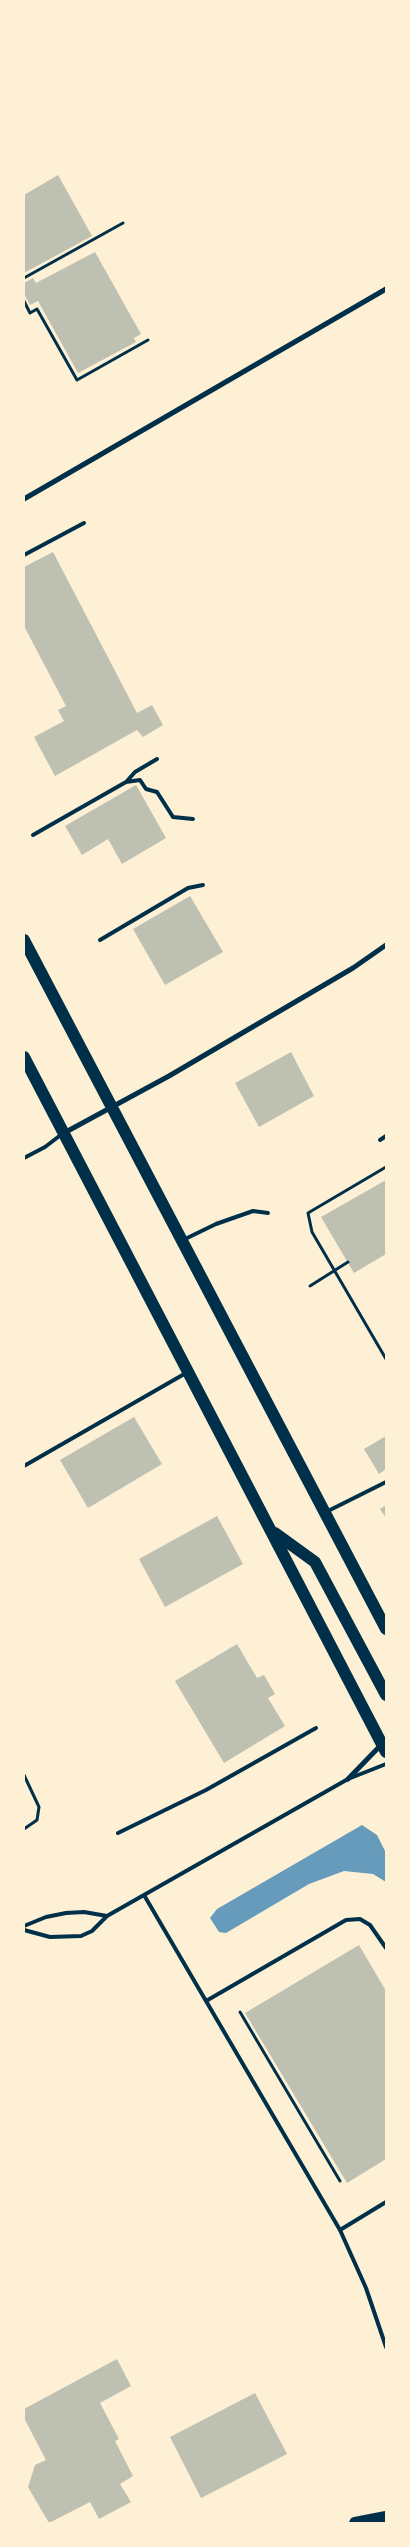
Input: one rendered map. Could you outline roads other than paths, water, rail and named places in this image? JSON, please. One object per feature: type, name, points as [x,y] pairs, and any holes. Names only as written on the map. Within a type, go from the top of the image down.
[{"type":"main road","points":[[24,940],[386,1629]]},
{"type":"main road","points":[[24,1057],[385,1746]]},
{"type":"main road","points":[[273,1532],[315,1562],[386,1695]]},
{"type":"main road","points":[[355,2523],[386,2517]]},
{"type":"street","points":[[24,499],[386,289]]},
{"type":"street","points":[[64,1133],[169,1076],[353,968],[386,945]]},
{"type":"street","points":[[348,1779],[385,1746]]},
{"type":"lane","points":[[24,555],[84,523]]},
{"type":"lane","points":[[33,835],[126,782],[135,772],[157,759]]},
{"type":"lane","points":[[126,782],[140,780],[146,789],[158,792],[173,817],[193,819]]},
{"type":"lane","points":[[100,940],[188,888],[203,885]]},
{"type":"lane","points":[[24,1158],[45,1148],[64,1133]]},
{"type":"lane","points":[[380,1140],[386,1136]]},
{"type":"lane","points":[[181,1241],[216,1224],[253,1211],[268,1213]]},
{"type":"lane","points":[[24,1466],[188,1372]]},
{"type":"lane","points":[[325,1512],[386,1482]]},
{"type":"lane","points":[[118,1833],[206,1790],[316,1728]]},
{"type":"lane","points":[[24,1928],[50,1937],[81,1936],[92,1931],[107,1916],[348,1779],[386,1764]]},
{"type":"lane","points":[[144,1895],[340,2230],[366,2288],[386,2347]]},
{"type":"lane","points":[[24,1928],[46,1917],[66,1913],[84,1912],[107,1916]]},
{"type":"lane","points":[[206,2000],[346,1920],[360,1919],[370,1925],[386,1948]]},
{"type":"lane","points":[[340,2230],[386,2202]]},
{"type":"water","points":[[362,1825],[377,1835],[386,1853],[386,1882],[373,1874],[344,1871],[309,1884],[226,1933],[219,1932],[210,1918],[217,1909]]}]
